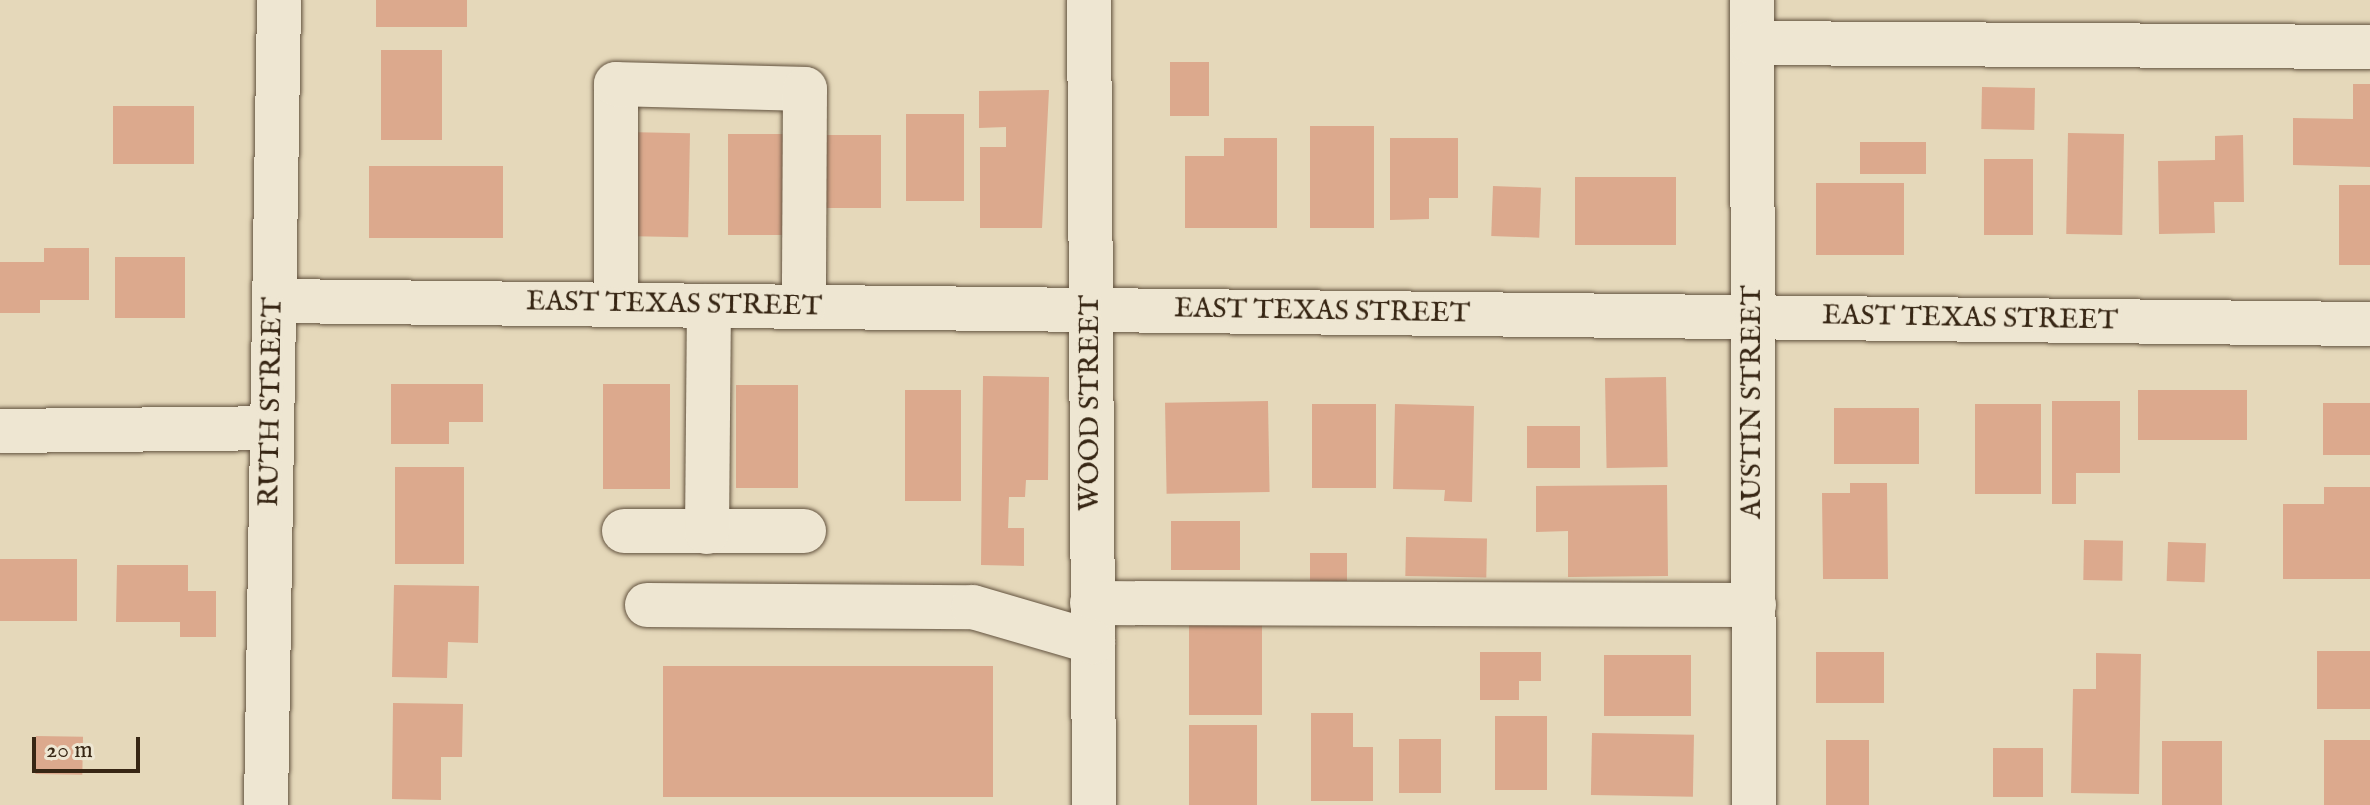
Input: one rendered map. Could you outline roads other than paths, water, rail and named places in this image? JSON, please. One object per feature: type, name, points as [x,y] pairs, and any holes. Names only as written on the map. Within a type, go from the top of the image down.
[{"type":"street","name":"RUTH STREET","points":[[266,805],[279,0]]},
{"type":"street","name":"WOOD STREET","points":[[1089,0],[1094,805]]},
{"type":"street","name":"AUSTIN STREET","points":[[1752,0],[1754,805]]},
{"type":"street","points":[[1752,43],[2370,47]]},
{"type":"street","points":[[616,304],[616,84],[805,89],[804,307]]},
{"type":"street","name":"EAST TEXAS STREET","points":[[274,301],[2370,324]]},
{"type":"street","points":[[707,532],[709,306]]},
{"type":"street","points":[[0,431],[272,428]]},
{"type":"street","points":[[624,531],[804,531]]},
{"type":"street","points":[[647,605],[973,607],[1093,622],[1754,605]]}]
